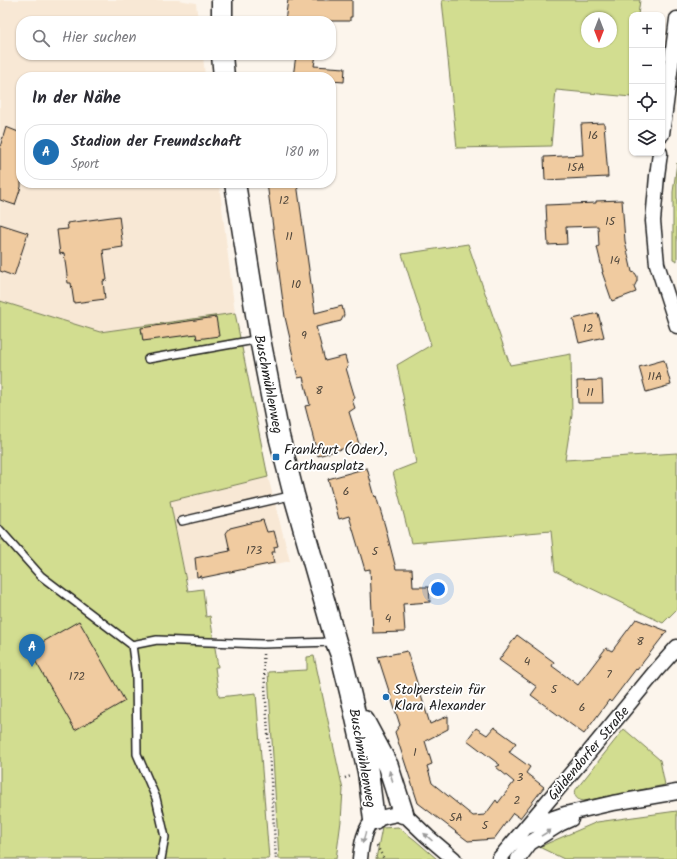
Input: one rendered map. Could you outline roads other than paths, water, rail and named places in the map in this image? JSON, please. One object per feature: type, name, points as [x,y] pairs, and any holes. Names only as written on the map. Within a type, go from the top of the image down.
[{"type":"street","points":[[222,0],[222,16]]},
{"type":"street","points":[[664,120],[677,19]]},
{"type":"street","points":[[222,60],[224,72]]},
{"type":"street","points":[[660,156],[653,221],[657,264],[677,326]]},
{"type":"street","name":"Buschmühlenweg","points":[[236,188],[260,339],[279,436],[294,495],[341,655],[368,772],[374,820]]},
{"type":"street","name":"Güldendorfer Straße","points":[[499,859],[677,647]]},
{"type":"street","name":"Buschmühlenweg","points":[[351,696],[388,766],[403,813]]},
{"type":"street","points":[[526,828],[565,814],[613,803],[677,792]]},
{"type":"street","points":[[518,859],[530,843],[560,824],[595,807]]},
{"type":"street","points":[[360,859],[362,845],[367,829],[374,820],[403,813],[454,859]]},
{"type":"lane","points":[[148,359],[260,339]]},
{"type":"lane","points":[[182,521],[294,495]]},
{"type":"lane","points":[[0,530],[41,576],[132,645],[136,675],[137,754],[156,798],[165,837],[161,859]]},
{"type":"lane","points":[[132,645],[157,640],[262,644],[336,642]]},
{"type":"place","name":"Frankfurt (Oder), Carthausplatz","points":[[276,457]]},
{"type":"place","name":"Stadion der Freundschaft","points":[[32,667]]},
{"type":"place","name":"Stolperstein für Klara Alexander","points":[[386,697]]}]
